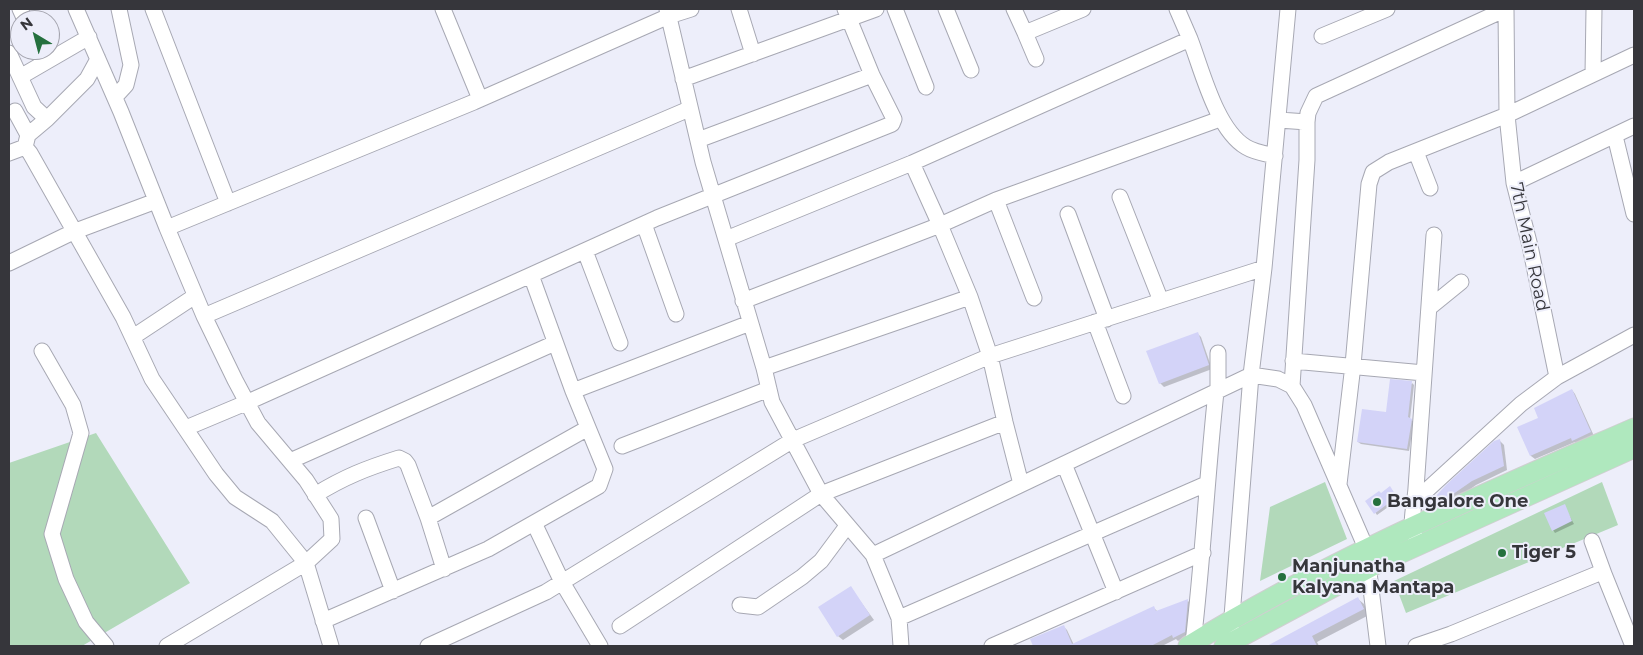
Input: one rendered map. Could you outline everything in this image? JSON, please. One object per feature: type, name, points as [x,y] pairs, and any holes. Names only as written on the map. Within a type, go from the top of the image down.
[{"type":"main road","points":[[1229,645],[1368,569],[1415,536],[1634,428]]},
{"type":"main road","points":[[1191,645],[1231,620],[1366,548],[1415,536],[1634,448]]},
{"type":"street","points":[[76,9],[115,97],[195,296],[235,380],[258,422],[290,460],[331,520],[332,539],[306,563],[167,646]]},
{"type":"street","points":[[115,97],[126,85],[131,65],[118,9]]},
{"type":"street","points":[[152,9],[228,203]]},
{"type":"street","points":[[442,9],[480,99]]},
{"type":"street","points":[[167,228],[480,99],[668,12],[691,9]]},
{"type":"street","points":[[739,9],[753,54]]},
{"type":"street","points":[[683,79],[753,54],[847,14],[876,9]]},
{"type":"street","points":[[895,9],[926,87]]},
{"type":"street","points":[[946,9],[971,70]]},
{"type":"street","points":[[1014,9],[1036,59]]},
{"type":"street","points":[[1025,33],[1083,9]]},
{"type":"street","points":[[1177,9],[1220,119],[1232,135],[1246,148],[1275,156]]},
{"type":"street","points":[[1229,645],[1251,375],[1279,120],[1288,9]]},
{"type":"street","points":[[1322,36],[1387,9]]},
{"type":"street","points":[[1292,386],[1307,160],[1308,113],[1316,96],[1506,9]]},
{"type":"street","name":"7th Main Road","points":[[1506,9],[1507,115],[1514,183],[1530,246],[1557,377]]},
{"type":"street","points":[[1593,74],[1594,9]]},
{"type":"street","points":[[668,12],[689,109],[764,368],[772,402],[821,494],[873,555],[899,618],[901,646]]},
{"type":"street","points":[[186,428],[644,224],[892,124],[894,119],[872,75],[847,14]]},
{"type":"street","points":[[20,77],[89,37]]},
{"type":"street","points":[[726,239],[912,163],[1190,39]]},
{"type":"street","points":[[9,53],[34,107],[47,119]]},
{"type":"street","points":[[1338,485],[1353,365],[1369,184],[1374,172],[1389,162],[1507,115],[1634,54]]},
{"type":"street","points":[[9,153],[27,141],[87,79],[98,59]]},
{"type":"street","points":[[698,140],[872,75]]},
{"type":"street","points":[[204,316],[689,109]]},
{"type":"street","points":[[15,111],[27,141],[73,232],[123,317],[152,379],[216,474],[235,498],[272,521],[306,563],[331,646]]},
{"type":"street","points":[[743,300],[940,225],[996,200],[1220,119]]},
{"type":"street","points":[[1279,120],[1308,122]]},
{"type":"street","points":[[1514,183],[1634,126]]},
{"type":"street","points":[[1615,136],[1633,205]]},
{"type":"street","points":[[1416,152],[1430,188]]},
{"type":"street","points":[[912,163],[970,297],[990,356],[1021,484]]},
{"type":"street","points":[[1120,197],[1161,301]]},
{"type":"street","points":[[996,200],[1034,298]]},
{"type":"street","points":[[9,263],[73,232],[156,201]]},
{"type":"street","points":[[1068,214],[1123,396]]},
{"type":"street","points":[[644,224],[676,314]]},
{"type":"street","points":[[1415,536],[1412,516],[1415,501],[1434,235]]},
{"type":"street","points":[[586,251],[620,343]]},
{"type":"street","points":[[428,646],[546,592],[793,440],[990,356],[1264,268]]},
{"type":"street","points":[[323,621],[488,549],[599,486],[605,470],[573,391],[531,275]]},
{"type":"street","points":[[1429,308],[1461,282]]},
{"type":"street","points":[[133,337],[195,296]]},
{"type":"street","points":[[764,368],[970,297]]},
{"type":"street","points":[[573,391],[750,323]]},
{"type":"street","points":[[1415,501],[1521,404],[1557,377],[1634,335]]},
{"type":"street","points":[[290,460],[555,343]]},
{"type":"street","points":[[42,351],[73,405],[81,433],[52,534],[66,579],[86,622],[106,646]]},
{"type":"street","points":[[1191,645],[1203,553],[1206,484],[1217,391],[1218,353]]},
{"type":"street","points":[[1293,361],[1424,373]]},
{"type":"street","points":[[873,555],[1251,375],[1278,379],[1292,386],[1304,405],[1366,548],[1378,646]]},
{"type":"street","points":[[622,446],[769,389]]},
{"type":"street","points":[[620,626],[821,494],[1005,422]]},
{"type":"street","points":[[428,518],[588,428]]},
{"type":"street","points":[[315,494],[359,471],[399,458],[405,460],[428,518],[444,568]]},
{"type":"street","points":[[1064,464],[1116,592]]},
{"type":"street","points":[[899,618],[1206,484]]},
{"type":"street","points":[[366,518],[393,591]]},
{"type":"street","points":[[534,523],[562,582],[600,646]]},
{"type":"street","points":[[740,605],[758,607],[802,577],[821,561],[847,526]]},
{"type":"street","points":[[1592,541],[1633,646]]},
{"type":"street","points":[[992,646],[1203,553]]},
{"type":"street","points":[[1416,646],[1452,640],[1597,574],[1604,574]]},
{"type":"green space","points":[[96,433],[190,583],[82,646],[9,646],[9,463]]},
{"type":"green space","points":[[1325,482],[1347,539],[1260,581],[1270,507]]},
{"type":"green space","name":"Tiger 5","points":[[1602,482],[1618,525],[1406,613],[1394,581]]},
{"type":"building","points":[[1198,332],[1209,365],[1159,384],[1146,351]]},
{"type":"building","points":[[1390,379],[1412,381],[1408,417],[1412,419],[1407,449],[1357,442],[1362,409],[1386,412]]},
{"type":"building","points":[[1572,389],[1591,432],[1572,441],[1571,438],[1530,456],[1517,427],[1538,418],[1534,408]]},
{"type":"building","points":[[1500,439],[1504,466],[1472,481],[1446,499],[1425,508],[1446,485],[1494,441]]},
{"type":"building","points":[[1390,486],[1397,497],[1374,514],[1365,501]]},
{"type":"building","points":[[1565,504],[1572,521],[1552,531],[1544,513]]},
{"type":"building","points":[[851,586],[870,615],[837,637],[818,607]]},
{"type":"building","points":[[1358,597],[1364,609],[1312,636],[1317,646],[1267,646]]},
{"type":"building","points":[[1188,599],[1185,632],[1173,638],[1172,635],[1151,646],[1033,646],[1030,639],[1064,625],[1072,644],[1154,606],[1156,611]]},
{"type":"place","name":"Bangalore One","points":[[1377,502]]},
{"type":"place","name":"Tiger 5","points":[[1502,553]]},
{"type":"place","name":"Manjunatha Kalyana Mantapa","points":[[1282,577]]}]
